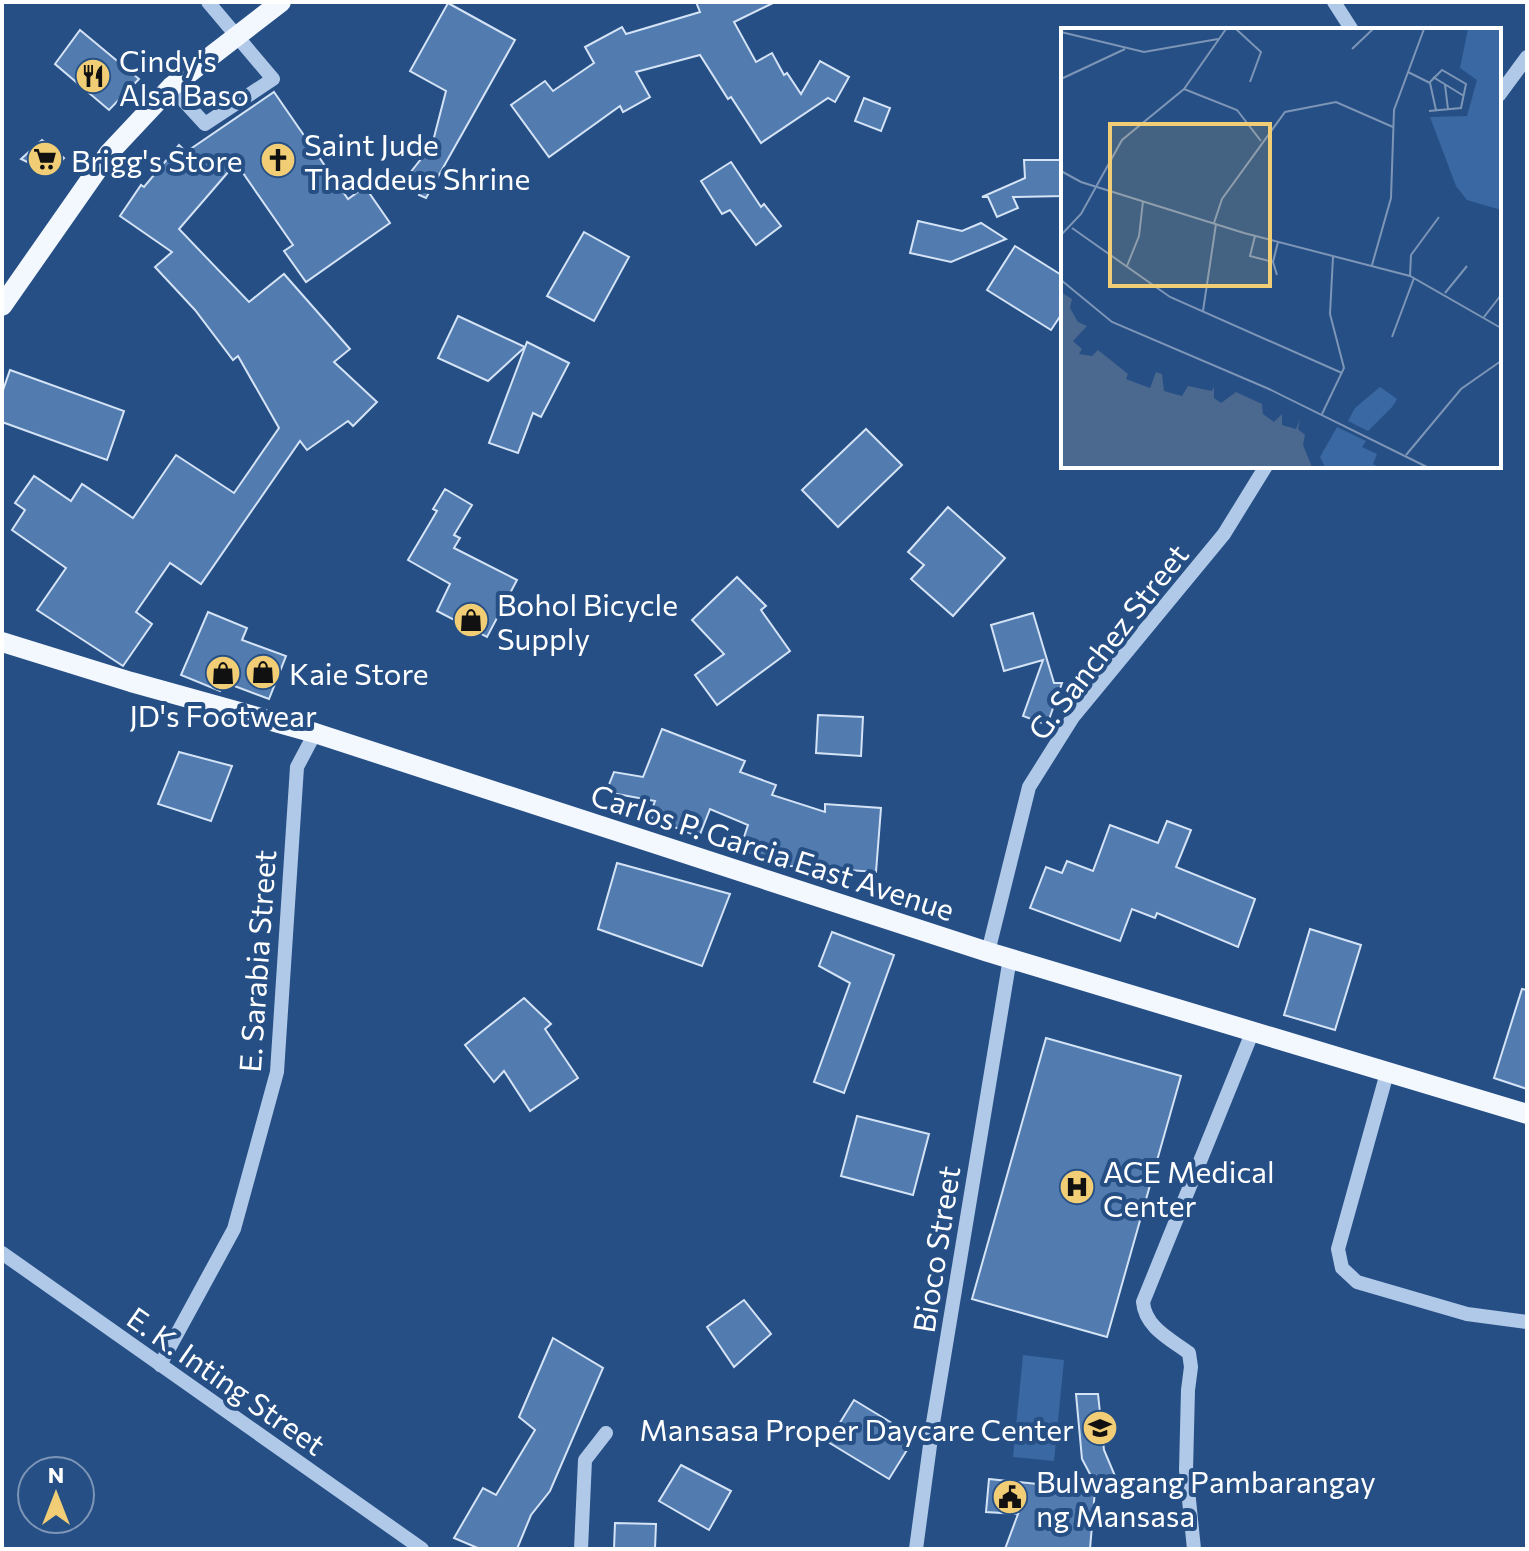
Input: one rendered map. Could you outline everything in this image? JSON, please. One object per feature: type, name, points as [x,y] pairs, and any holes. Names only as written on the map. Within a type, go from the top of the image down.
[{"type":"main road","points":[[2,306],[109,153],[171,87],[281,2]]},
{"type":"main road","name":"Carlos P. Garcia East Avenue","points":[[2,642],[315,733],[988,952],[1527,1114]]},
{"type":"street","points":[[171,87],[205,124],[273,79],[208,2]]},
{"type":"street","points":[[1334,2],[1351,28]]},
{"type":"street","points":[[1501,92],[1527,57]]},
{"type":"street","name":"G. Sanchez Street","points":[[988,952],[1029,787],[1073,717],[1224,534],[1265,468]]},
{"type":"street","name":"E. Sarabia Street","points":[[160,1365],[234,1229],[277,1072],[297,767],[315,733]]},
{"type":"street","name":"Bioco Street","points":[[916,1549],[933,1423],[1010,958]]},
{"type":"street","points":[[1194,1549],[1186,1470],[1189,1353],[1152,1325],[1144,1314],[1143,1302],[1252,1033]]},
{"type":"street","points":[[1387,1073],[1338,1249],[1342,1268],[1357,1282],[1467,1314],[1527,1322]]},
{"type":"street","name":"E. K. Inting Street","points":[[2,1253],[422,1549]]},
{"type":"street","points":[[581,1549],[585,1460],[606,1433]]},
{"type":"shaded area","points":[[1023,1355],[1064,1360],[1054,1461],[1013,1457]]},
{"type":"building","points":[[696,2],[775,2],[734,22],[756,62],[772,53],[784,75],[787,73],[801,94],[820,61],[849,77],[835,102],[828,98],[761,143],[700,55],[636,72],[650,97],[623,112],[620,106],[549,157],[511,105],[545,81],[553,91],[594,63],[585,47],[622,27],[626,34],[700,12]]},
{"type":"building","points":[[448,3],[515,40],[426,198],[419,195],[421,190],[406,178],[432,145],[446,91],[410,71]]},
{"type":"building","points":[[80,30],[139,79],[109,110],[55,64]]},
{"type":"building","points":[[274,92],[348,199],[365,187],[390,223],[306,282],[284,251],[293,245],[236,163],[179,229],[249,302],[284,274],[350,349],[334,362],[377,402],[353,426],[348,421],[307,450],[300,441],[201,584],[170,563],[136,612],[152,624],[123,666],[37,610],[66,568],[12,530],[25,510],[15,503],[34,476],[71,501],[82,484],[133,518],[176,455],[234,493],[279,428],[238,356],[233,360],[195,310],[155,267],[172,252],[120,216],[141,185],[144,187],[179,145],[186,152]]},
{"type":"building","points":[[864,98],[890,108],[881,131],[855,121]]},
{"type":"building","points":[[42,140],[64,158],[50,173],[21,159]]},
{"type":"building","points":[[1024,160],[1061,160],[1061,196],[1013,197],[1018,208],[997,217],[988,197],[982,197],[1025,178]]},
{"type":"building","points":[[731,162],[761,207],[764,204],[781,226],[756,245],[730,210],[722,214],[701,181]]},
{"type":"building","points":[[918,221],[962,231],[981,223],[1006,239],[951,262],[910,253]]},
{"type":"building","points":[[584,232],[629,257],[594,321],[547,296]]},
{"type":"building","points":[[1015,246],[1061,275],[1061,315],[1051,330],[987,290]]},
{"type":"building","points":[[458,316],[525,347],[488,381],[438,358]]},
{"type":"building","points":[[527,342],[569,363],[541,417],[533,413],[518,453],[489,443]]},
{"type":"building","points":[[10,370],[124,411],[107,460],[2,422],[2,393]]},
{"type":"building","points":[[866,429],[902,465],[838,527],[802,490]]},
{"type":"building","points":[[445,489],[472,505],[454,535],[460,538],[454,548],[517,580],[487,637],[437,611],[450,584],[408,560],[437,511],[433,509]]},
{"type":"building","points":[[948,507],[1005,558],[953,616],[911,579],[924,565],[908,552]]},
{"type":"building","points":[[737,577],[766,606],[761,610],[790,651],[717,705],[695,675],[724,654],[692,620]]},
{"type":"building","points":[[208,612],[247,628],[242,640],[286,656],[269,699],[224,682],[220,691],[181,675]]},
{"type":"building","points":[[1033,613],[1054,683],[1062,683],[1047,725],[1023,716],[1043,660],[1004,671],[991,625]]},
{"type":"building","points":[[818,715],[863,717],[861,756],[816,753]]},
{"type":"building","points":[[662,729],[745,761],[740,772],[776,785],[772,795],[825,812],[825,804],[881,808],[876,872],[790,866],[740,849],[748,825],[710,809],[699,837],[649,817],[655,801],[606,792],[614,772],[643,777]]},
{"type":"building","points":[[179,752],[232,766],[211,821],[158,804]]},
{"type":"building","points":[[1167,821],[1191,830],[1176,867],[1255,899],[1238,947],[1157,913],[1155,918],[1132,909],[1120,941],[1030,908],[1046,867],[1062,873],[1067,861],[1093,871],[1110,825],[1158,843]]},
{"type":"building","points":[[617,863],[730,894],[702,966],[598,929]]},
{"type":"building","points":[[1310,929],[1361,945],[1335,1030],[1284,1015]]},
{"type":"building","points":[[832,932],[894,955],[844,1093],[814,1082],[850,983],[819,966]]},
{"type":"building","points":[[1522,989],[1527,990],[1527,1089],[1494,1078]]},
{"type":"building","points":[[524,998],[551,1024],[545,1029],[578,1078],[530,1111],[504,1071],[494,1082],[465,1045]]},
{"type":"building","name":"ACE Medical Center","points":[[1046,1038],[1181,1076],[1107,1337],[972,1299]]},
{"type":"building","points":[[857,1116],[929,1134],[913,1195],[841,1176]]},
{"type":"building","points":[[744,1300],[771,1334],[734,1367],[707,1327]]},
{"type":"building","points":[[553,1338],[603,1368],[550,1491],[531,1515],[517,1549],[480,1549],[454,1538],[483,1488],[496,1495],[535,1430],[519,1417]]},
{"type":"building","points":[[1076,1394],[1098,1394],[1104,1450],[1118,1483],[1100,1493],[1082,1459]]},
{"type":"building","points":[[854,1400],[915,1437],[889,1479],[828,1442]]},
{"type":"building","points":[[681,1465],[731,1491],[709,1530],[659,1501]]},
{"type":"building","points":[[989,1479],[1095,1490],[1090,1549],[1005,1549],[1018,1514],[986,1512]]},
{"type":"building","points":[[615,1523],[656,1524],[655,1549],[614,1549]]},
{"type":"place","name":"Cindy's Alsa Baso","points":[[93,76]]},
{"type":"place","name":"Brigg's Store","points":[[45,159]]},
{"type":"place","name":"Saint Jude Thaddeus Shrine","points":[[278,160]]},
{"type":"place","name":"Bohol Bicycle Supply","points":[[471,620]]},
{"type":"place","name":"Kaie Store","points":[[263,672]]},
{"type":"place","name":"JD's Footwear","points":[[223,673]]},
{"type":"place","name":"ACE Medical Center","points":[[1077,1187]]},
{"type":"place","name":"Mansasa Proper Daycare Center","points":[[1100,1428]]},
{"type":"place","name":"Bulwagang Pambarangay ng Mansasa","points":[[1010,1497]]}]
